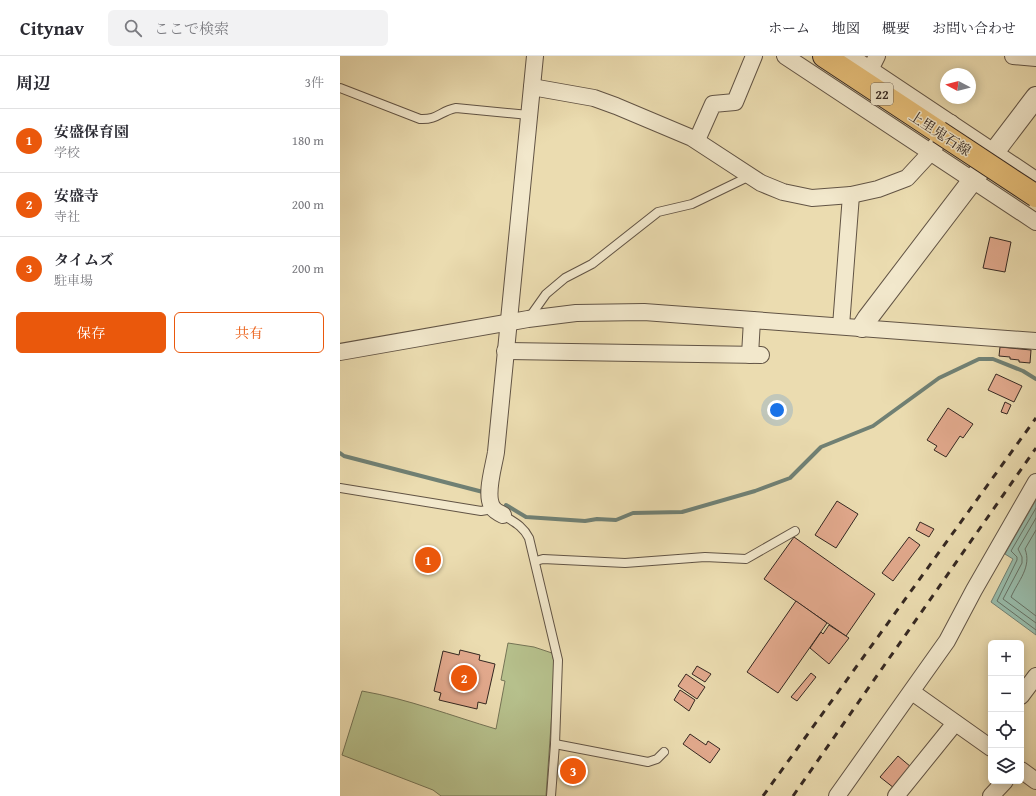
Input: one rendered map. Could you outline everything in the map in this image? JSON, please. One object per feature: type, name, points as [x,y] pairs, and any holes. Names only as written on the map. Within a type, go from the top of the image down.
[{"type":"main road","name":"上里鬼石線","points":[[824,56],[945,128],[1036,196]]},
{"type":"street","points":[[498,512],[490,502],[489,491],[496,452],[535,56]]},
{"type":"street","points":[[697,140],[712,104],[735,102],[754,56]]},
{"type":"street","points":[[785,56],[1036,222]]},
{"type":"street","points":[[850,56],[873,63],[945,128],[995,152],[1036,180]]},
{"type":"street","points":[[1013,56],[1036,58]]},
{"type":"street","points":[[532,87],[594,98],[697,140],[761,183],[783,192],[812,198],[851,195],[878,189],[907,178],[931,152],[945,128]]},
{"type":"street","points":[[862,327],[1036,97]]},
{"type":"street","points":[[841,326],[851,195]]},
{"type":"street","points":[[340,352],[528,319],[576,313],[615,312],[862,327],[1036,341]]},
{"type":"street","points":[[505,351],[756,355],[752,320]]},
{"type":"street","points":[[837,796],[947,641],[974,590],[1036,482]]},
{"type":"street","points":[[1024,692],[1036,676]]},
{"type":"street","points":[[912,692],[954,723],[988,742]]},
{"type":"street","points":[[896,796],[954,723]]},
{"type":"street","points":[[1024,772],[1036,781]]},
{"type":"street","points":[[991,796],[1002,784]]},
{"type":"lane","points":[[340,88],[420,119],[432,120],[448,109],[456,108],[529,114]]},
{"type":"lane","points":[[528,319],[546,294],[565,278],[592,264],[658,212],[692,204],[750,176]]},
{"type":"lane","points":[[340,488],[481,511],[498,512],[525,530],[536,561],[558,660],[555,744],[551,796]]},
{"type":"lane","points":[[536,561],[543,559],[625,564],[705,557],[746,559],[794,531]]},
{"type":"lane","points":[[555,744],[648,762],[657,759],[664,752]]},
{"type":"green space","points":[[508,643],[534,647],[552,653],[555,666],[546,796],[441,796],[433,790],[342,755],[362,691],[413,703],[496,729],[505,681],[501,680]]},
{"type":"water","points":[[1036,500],[1036,635],[991,602],[1013,559],[1005,554]]},
{"type":"building","points":[[990,237],[1011,242],[1005,272],[983,268]]},
{"type":"building","points":[[1000,347],[1031,350],[1030,363],[1019,362],[1019,360],[1010,359],[1010,357],[999,356]]},
{"type":"building","points":[[996,374],[1022,386],[1014,402],[988,390]]},
{"type":"building","points":[[1005,402],[1011,405],[1007,414],[1001,412]]},
{"type":"building","points":[[948,408],[973,424],[963,438],[960,436],[946,457],[934,450],[937,446],[927,440]]},
{"type":"building","points":[[837,501],[858,514],[836,548],[815,535]]},
{"type":"building","points":[[920,522],[934,529],[929,537],[916,530]]},
{"type":"building","points":[[794,537],[875,594],[846,636],[764,579]]},
{"type":"building","points":[[909,537],[920,545],[893,581],[882,573]]},
{"type":"building","points":[[796,601],[827,623],[778,693],[747,672]]},
{"type":"building","points":[[829,625],[849,638],[829,664],[810,648],[821,632],[823,634]]},
{"type":"building","points":[[460,650],[480,655],[479,660],[495,664],[486,704],[478,702],[477,709],[439,700],[441,693],[434,691],[443,651],[459,655]]},
{"type":"building","points":[[697,666],[711,674],[705,682],[692,674]]},
{"type":"building","points":[[811,673],[816,677],[797,701],[791,697]]},
{"type":"building","points":[[686,674],[705,687],[697,699],[678,686]]},
{"type":"building","points":[[680,690],[695,700],[689,711],[674,700]]},
{"type":"building","points":[[690,734],[706,745],[708,741],[720,749],[710,763],[683,744]]},
{"type":"building","points":[[898,756],[911,767],[894,788],[880,777]]},
{"type":"waterway","points":[[506,505],[526,517],[585,521],[597,519],[616,520],[633,513],[682,512],[755,491],[790,478],[821,447],[873,426],[939,378],[979,359],[993,359],[1023,371],[1036,379]]},
{"type":"waterway","points":[[340,453],[344,456],[483,492]]},
{"type":"railway","points":[[763,796],[1036,418]]},
{"type":"railway","points":[[793,796],[1036,448]]},
{"type":"place","name":"安盛保育園","points":[[428,560]]},
{"type":"place","name":"安盛寺","points":[[464,678]]},
{"type":"place","name":"タイムズ","points":[[573,771]]}]
